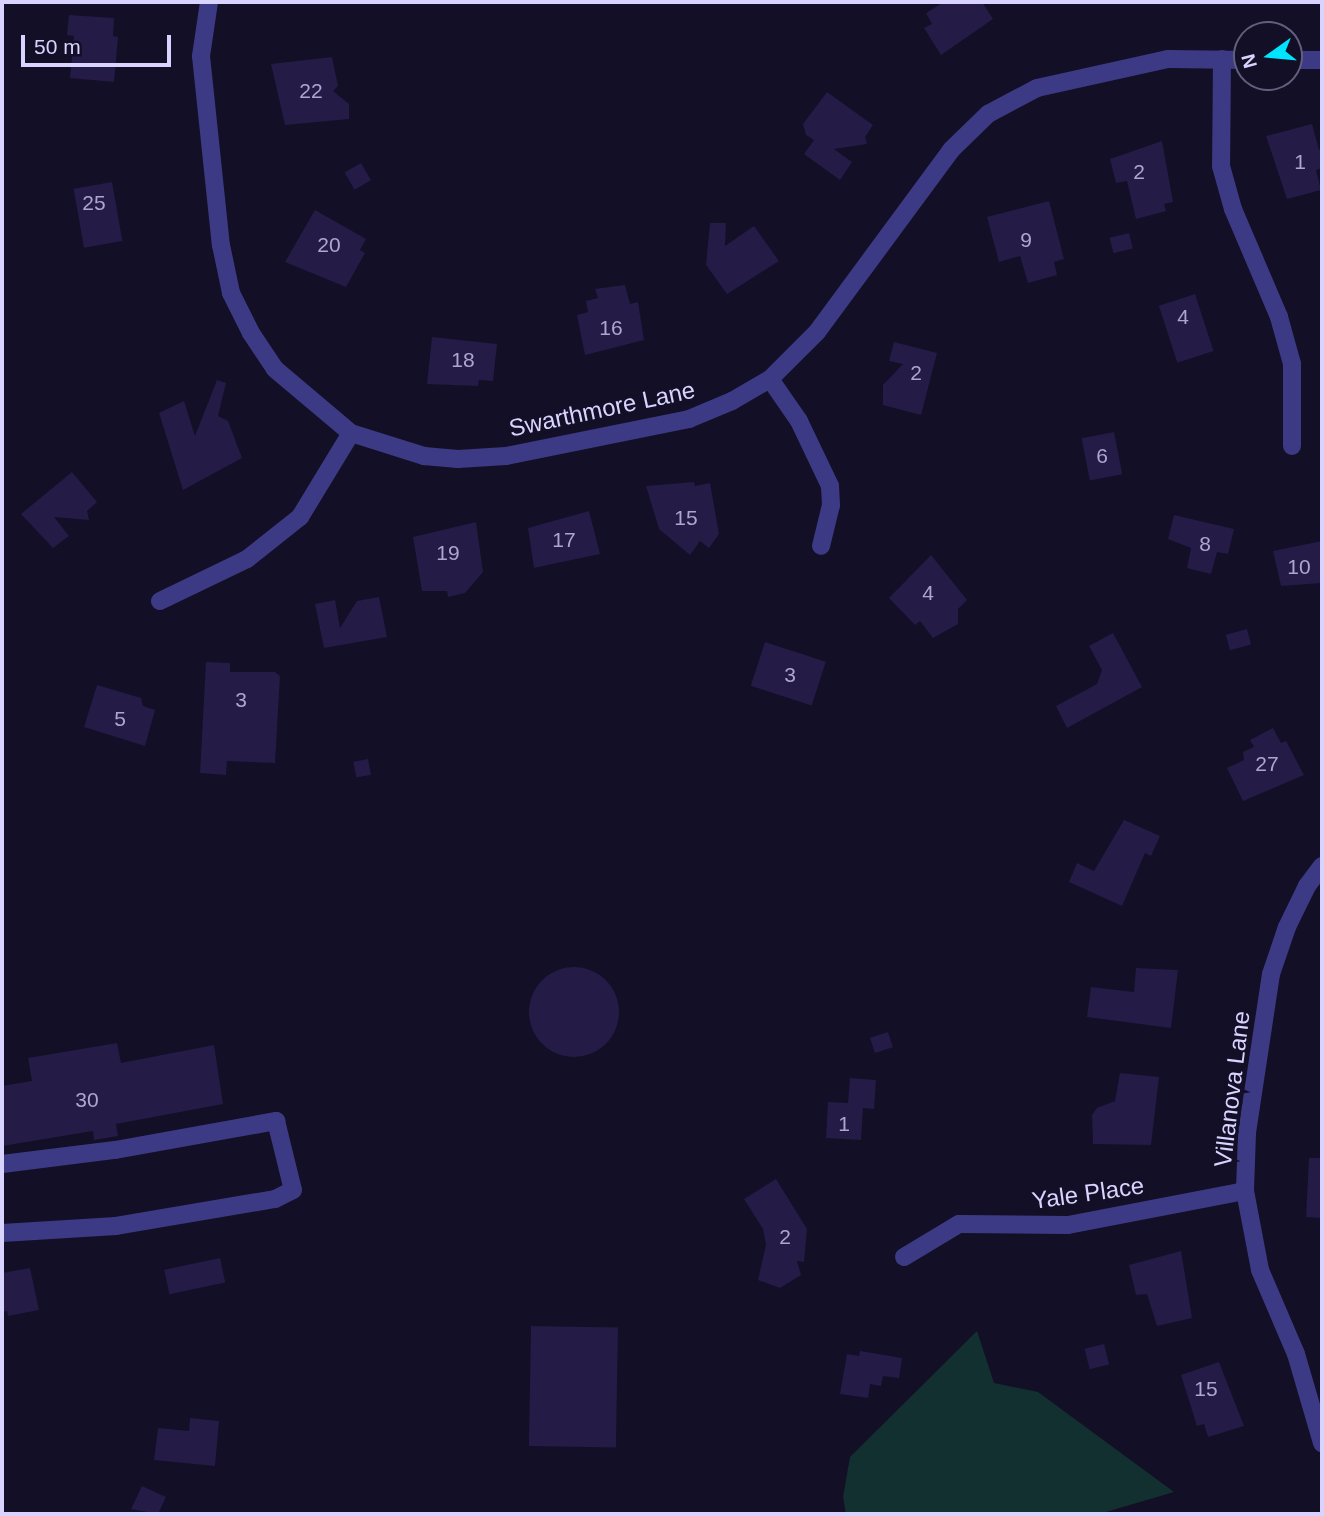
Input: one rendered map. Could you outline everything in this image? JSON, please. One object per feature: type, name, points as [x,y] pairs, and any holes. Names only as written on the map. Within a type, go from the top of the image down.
[{"type":"street","name":"Swarthmore Lane","points":[[209,2],[201,56],[221,245],[231,293],[275,369],[351,433],[424,456],[506,456],[689,419],[770,379],[817,332],[951,150],[988,114],[1037,88],[1168,60],[1233,59]]},
{"type":"street","points":[[1222,59],[1222,166],[1233,209],[1279,317],[1292,364],[1292,446]]},
{"type":"street","points":[[1303,60],[1322,60]]},
{"type":"street","points":[[770,379],[799,421],[830,486],[831,505],[821,546]]},
{"type":"street","points":[[160,601],[247,559],[300,517],[351,433]]},
{"type":"street","name":"Villanova Lane","points":[[1322,866],[1287,927],[1271,974],[1247,1133],[1245,1191],[1260,1270],[1296,1354],[1322,1443]]},
{"type":"street","points":[[2,1164],[115,1150],[276,1121],[293,1190],[275,1199],[142,1222],[2,1233]]},
{"type":"street","name":"Yale Place","points":[[904,1257],[959,1224],[1068,1225],[1245,1191]]},
{"type":"green space","points":[[977,1331],[994,1383],[1038,1392],[1174,1492],[1099,1514],[846,1514],[843,1497],[850,1457]]},
{"type":"building","points":[[944,2],[982,2],[993,19],[941,55],[924,28],[932,24],[926,13]]},
{"type":"building","points":[[69,15],[114,18],[113,36],[118,37],[114,82],[70,78],[74,36],[67,35]]},
{"type":"building","points":[[332,57],[338,86],[333,91],[349,104],[349,119],[285,125],[271,64]]},
{"type":"building","points":[[827,92],[873,125],[865,137],[867,144],[834,149],[852,162],[840,180],[804,154],[814,140],[806,135],[803,124]]},
{"type":"building","points":[[1312,124],[1319,150],[1322,149],[1322,168],[1316,170],[1321,190],[1287,199],[1266,136]]},
{"type":"building","points":[[1162,141],[1173,202],[1164,204],[1166,211],[1136,219],[1127,181],[1116,183],[1110,159]]},
{"type":"building","points":[[361,163],[371,180],[355,190],[345,172]]},
{"type":"building","points":[[112,182],[122,241],[84,248],[74,189]]},
{"type":"building","points":[[1049,201],[1064,259],[1054,262],[1057,275],[1028,283],[1020,256],[999,262],[987,217]]},
{"type":"building","points":[[315,210],[366,239],[360,250],[365,253],[346,287],[285,262]]},
{"type":"building","points":[[710,223],[726,223],[725,246],[754,226],[779,261],[727,294],[706,265]]},
{"type":"building","points":[[1129,233],[1133,249],[1113,253],[1110,238]]},
{"type":"building","points":[[625,285],[630,304],[638,302],[644,340],[585,355],[577,315],[588,312],[586,301],[598,298],[595,289]]},
{"type":"building","points":[[1195,294],[1214,351],[1177,363],[1159,306]]},
{"type":"building","points":[[432,337],[497,344],[493,381],[479,380],[478,386],[427,384]]},
{"type":"building","points":[[894,342],[937,353],[921,415],[883,405],[883,385],[903,364],[889,361]]},
{"type":"building","points":[[217,380],[226,383],[218,416],[228,421],[242,458],[183,490],[159,413],[184,401],[195,436]]},
{"type":"building","points":[[1114,432],[1122,474],[1090,481],[1082,438]]},
{"type":"building","points":[[72,472],[97,502],[87,511],[89,520],[54,517],[69,536],[53,548],[21,514]]},
{"type":"building","points":[[694,482],[695,486],[710,483],[719,534],[709,548],[700,541],[690,555],[659,529],[646,486]]},
{"type":"building","points":[[589,511],[600,554],[534,568],[528,528]]},
{"type":"building","points":[[1174,515],[1234,529],[1228,554],[1217,552],[1211,574],[1187,568],[1191,548],[1168,539]]},
{"type":"building","points":[[476,522],[483,572],[465,593],[448,597],[447,591],[422,591],[413,537]]},
{"type":"building","points":[[1322,541],[1322,583],[1281,586],[1273,551]]},
{"type":"building","points":[[931,555],[967,600],[958,609],[958,624],[933,638],[920,621],[915,625],[889,598]]},
{"type":"building","points":[[379,597],[387,637],[324,648],[315,604],[335,600],[340,628],[357,601]]},
{"type":"building","points":[[1247,629],[1251,644],[1230,650],[1226,635]]},
{"type":"building","points":[[1113,633],[1142,687],[1067,728],[1056,706],[1097,684],[1102,670],[1089,646]]},
{"type":"building","points":[[765,642],[826,662],[812,706],[751,686]]},
{"type":"building","points":[[206,662],[230,663],[230,672],[275,672],[280,676],[275,763],[227,761],[226,775],[200,773]]},
{"type":"building","points":[[97,685],[141,698],[143,706],[155,710],[145,746],[84,727]]},
{"type":"building","points":[[1273,728],[1281,743],[1286,741],[1304,775],[1243,801],[1227,768],[1244,760],[1243,752],[1254,747],[1250,740]]},
{"type":"building","points":[[368,759],[371,775],[356,778],[353,762]]},
{"type":"building","points":[[1124,820],[1160,836],[1151,856],[1145,853],[1122,906],[1069,882],[1077,863],[1094,871]]},
{"type":"building","points":[[574,967],[591,971],[606,980],[615,995],[619,1012],[615,1029],[606,1044],[591,1053],[574,1057],[557,1053],[542,1044],[533,1029],[529,1012],[533,995],[542,980],[557,971]]},
{"type":"building","points":[[1136,968],[1178,970],[1171,1028],[1087,1017],[1091,987],[1134,992]]},
{"type":"building","points":[[888,1032],[893,1047],[875,1053],[870,1038]]},
{"type":"building","points":[[117,1043],[121,1063],[214,1045],[223,1104],[116,1124],[118,1136],[94,1140],[93,1131],[2,1146],[2,1086],[32,1081],[28,1058]]},
{"type":"building","points":[[1120,1073],[1159,1077],[1151,1145],[1093,1144],[1092,1115],[1097,1108],[1115,1101]]},
{"type":"building","points":[[850,1078],[876,1080],[874,1109],[863,1108],[861,1140],[826,1138],[828,1102],[848,1103]]},
{"type":"building","points":[[1309,1158],[1322,1158],[1322,1218],[1306,1217]]},
{"type":"building","points":[[776,1179],[807,1229],[804,1262],[797,1261],[801,1275],[780,1288],[758,1280],[766,1245],[763,1229],[744,1199]]},
{"type":"building","points":[[1181,1251],[1192,1318],[1157,1326],[1147,1294],[1136,1295],[1129,1265]]},
{"type":"building","points":[[220,1258],[225,1282],[169,1294],[164,1270]]},
{"type":"building","points":[[30,1268],[39,1310],[8,1316],[7,1311],[2,1312],[2,1273]]},
{"type":"building","points":[[531,1326],[618,1328],[616,1448],[529,1446]]},
{"type":"building","points":[[1104,1344],[1109,1364],[1090,1369],[1085,1349]]},
{"type":"building","points":[[860,1351],[902,1358],[899,1378],[883,1376],[881,1386],[870,1384],[868,1398],[840,1394],[847,1354],[859,1356]]},
{"type":"building","points":[[1219,1362],[1244,1426],[1208,1437],[1204,1424],[1197,1426],[1181,1375]]},
{"type":"building","points":[[190,1418],[219,1421],[215,1466],[154,1460],[158,1428],[189,1431]]},
{"type":"building","points":[[142,1486],[166,1497],[158,1514],[131,1509]]}]
